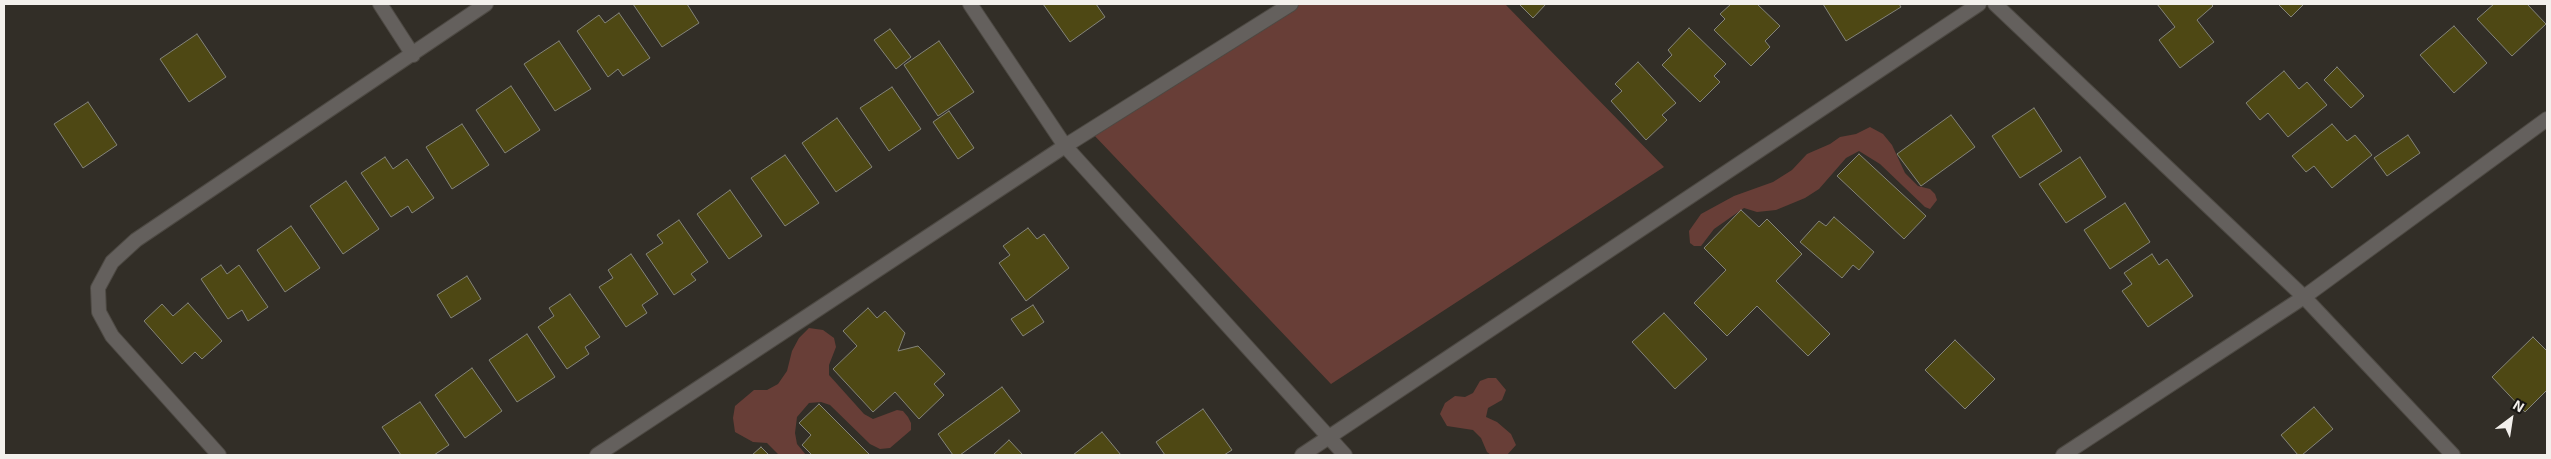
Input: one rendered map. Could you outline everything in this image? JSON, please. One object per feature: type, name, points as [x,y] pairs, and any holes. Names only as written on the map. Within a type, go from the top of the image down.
[{"type":"street","points":[[380,4],[412,55]]},
{"type":"street","points":[[219,455],[112,336],[99,312],[98,288],[112,262],[136,240],[486,4]]},
{"type":"street","points":[[970,4],[1064,146],[1345,455]]},
{"type":"street","points":[[597,455],[1064,146],[1292,4]]},
{"type":"street","points":[[1302,455],[1979,4]]},
{"type":"street","points":[[1994,4],[2304,298],[2453,455]]},
{"type":"street","points":[[2063,455],[2304,298],[2547,119]]},
{"type":"shaded area","points":[[1299,4],[1505,4],[1664,167],[1331,384],[1092,133]]},
{"type":"shaded area","points":[[1870,127],[1883,134],[1892,145],[1905,173],[1918,186],[1930,189],[1935,194],[1937,200],[1930,209],[1925,207],[1880,164],[1859,151],[1846,158],[1819,189],[1805,198],[1776,210],[1757,212],[1744,208],[1714,229],[1701,246],[1694,246],[1690,243],[1689,231],[1701,214],[1734,196],[1773,182],[1792,170],[1807,154],[1830,144],[1840,137],[1856,134]]},
{"type":"shaded area","points":[[809,328],[823,330],[834,338],[836,347],[829,365],[829,375],[864,414],[873,419],[897,410],[903,411],[908,417],[911,423],[911,430],[890,448],[880,449],[870,444],[830,405],[821,402],[809,403],[797,417],[795,433],[797,444],[806,455],[779,455],[767,443],[753,442],[735,432],[733,418],[735,406],[754,390],[767,390],[778,384],[787,371],[792,351],[799,338]]},
{"type":"shaded area","points":[[1496,378],[1506,390],[1502,400],[1488,408],[1486,417],[1497,422],[1511,434],[1516,445],[1507,455],[1491,455],[1487,452],[1481,438],[1473,430],[1447,426],[1440,414],[1445,403],[1455,396],[1465,397],[1473,393],[1480,381]]},
{"type":"building","points":[[633,4],[687,4],[699,23],[662,47]]},
{"type":"building","points":[[1043,4],[1096,4],[1105,17],[1070,42]]},
{"type":"building","points":[[1519,4],[1546,4],[1533,18]]},
{"type":"building","points":[[1731,4],[1757,4],[1780,26],[1765,41],[1770,47],[1751,66],[1714,30],[1725,19],[1720,14]]},
{"type":"building","points":[[1823,4],[1899,4],[1901,7],[1846,41]]},
{"type":"building","points":[[2157,4],[2211,4],[2213,6],[2197,20],[2214,42],[2180,68],[2159,40],[2175,27]]},
{"type":"building","points":[[2278,4],[2304,4],[2291,17]]},
{"type":"building","points":[[2494,4],[2527,4],[2546,24],[2512,56],[2477,19]]},
{"type":"building","points":[[619,13],[650,58],[623,76],[618,69],[608,77],[577,31],[599,15],[605,23]]},
{"type":"building","points":[[2454,26],[2487,63],[2454,93],[2420,55]]},
{"type":"building","points":[[1689,28],[1726,64],[1714,76],[1720,82],[1700,102],[1662,65],[1672,55],[1668,50]]},
{"type":"building","points":[[890,29],[911,57],[896,69],[874,40]]},
{"type":"building","points":[[197,34],[226,77],[189,102],[160,59]]},
{"type":"building","points":[[559,41],[591,89],[555,111],[524,64]]},
{"type":"building","points":[[939,41],[974,92],[938,116],[904,65]]},
{"type":"building","points":[[1638,62],[1676,103],[1662,115],[1667,120],[1646,140],[1611,101],[1622,91],[1615,84]]},
{"type":"building","points":[[2337,67],[2364,96],[2351,108],[2324,80]]},
{"type":"building","points":[[2284,71],[2299,89],[2307,82],[2327,105],[2288,137],[2268,113],[2260,120],[2246,103]]},
{"type":"building","points":[[511,86],[540,130],[505,153],[476,110]]},
{"type":"building","points":[[892,87],[921,129],[889,151],[860,108]]},
{"type":"building","points":[[88,102],[117,145],[83,168],[54,124]]},
{"type":"building","points":[[2034,108],[2062,151],[2020,178],[1992,136]]},
{"type":"building","points":[[949,111],[974,148],[958,159],[933,122]]},
{"type":"building","points":[[1951,115],[1975,147],[1921,186],[1897,154]]},
{"type":"building","points":[[837,118],[872,167],[836,192],[802,143]]},
{"type":"building","points":[[462,124],[489,165],[452,189],[426,147]]},
{"type":"building","points":[[2332,124],[2347,141],[2355,135],[2372,155],[2332,188],[2314,166],[2306,172],[2292,156]]},
{"type":"building","points":[[2408,135],[2420,153],[2387,176],[2374,158]]},
{"type":"building","points":[[1859,154],[1926,216],[1904,239],[1837,176]]},
{"type":"building","points":[[785,155],[819,203],[785,226],[751,178]]},
{"type":"building","points":[[385,157],[393,169],[407,159],[434,198],[412,213],[408,206],[391,217],[361,173]]},
{"type":"building","points":[[2080,157],[2106,197],[2066,223],[2039,184]]},
{"type":"building","points":[[346,181],[379,229],[343,254],[310,206]]},
{"type":"building","points":[[730,190],[762,236],[729,259],[697,214]]},
{"type":"building","points":[[2125,203],[2150,242],[2110,269],[2084,230]]},
{"type":"building","points":[[1741,210],[1759,227],[1767,219],[1802,254],[1776,281],[1830,334],[1808,356],[1757,306],[1727,336],[1694,303],[1726,270],[1704,248]]},
{"type":"building","points":[[1834,217],[1874,252],[1859,270],[1853,265],[1842,278],[1800,242],[1819,221],[1826,226]]},
{"type":"building","points":[[679,220],[708,262],[691,274],[696,280],[674,295],[646,254],[663,243],[657,235]]},
{"type":"building","points":[[291,226],[320,268],[285,292],[257,250]]},
{"type":"building","points":[[1028,228],[1037,239],[1044,234],[1069,268],[1026,301],[999,263],[1010,255],[1003,246]]},
{"type":"building","points":[[631,254],[658,294],[642,305],[647,313],[626,327],[599,287],[613,278],[608,270]]},
{"type":"building","points":[[2152,254],[2159,265],[2167,259],[2193,296],[2148,327],[2122,291],[2132,284],[2124,273]]},
{"type":"building","points":[[221,265],[227,274],[239,265],[268,307],[248,321],[242,310],[228,319],[201,279]]},
{"type":"building","points":[[467,276],[481,299],[451,318],[437,295]]},
{"type":"building","points":[[570,294],[600,337],[585,347],[589,354],[567,369],[538,327],[554,316],[549,308]]},
{"type":"building","points":[[188,303],[222,341],[202,359],[195,352],[182,364],[144,321],[162,304],[173,316]]},
{"type":"building","points":[[1033,305],[1044,322],[1023,336],[1011,319]]},
{"type":"building","points":[[868,308],[877,318],[885,311],[905,333],[898,351],[918,346],[945,374],[934,384],[944,395],[919,419],[895,392],[873,412],[833,369],[857,346],[843,331]]},
{"type":"building","points":[[1664,313],[1707,359],[1675,389],[1632,342]]},
{"type":"building","points":[[527,334],[555,377],[517,402],[489,360]]},
{"type":"building","points":[[2533,337],[2547,351],[2547,390],[2525,412],[2492,377]]},
{"type":"building","points":[[1955,340],[1995,379],[1965,409],[1925,370]]},
{"type":"building","points":[[472,368],[502,411],[465,438],[435,395]]},
{"type":"building","points":[[1002,387],[1020,411],[960,455],[953,455],[938,434]]},
{"type":"building","points":[[420,402],[449,445],[434,455],[401,455],[382,427]]},
{"type":"building","points":[[819,404],[870,455],[812,455],[802,445],[811,435],[799,423]]},
{"type":"building","points":[[2314,407],[2333,429],[2302,455],[2298,455],[2281,435]]},
{"type":"building","points":[[1203,409],[1232,450],[1224,455],[1165,455],[1156,442]]},
{"type":"building","points":[[1102,432],[1121,455],[1073,455]]},
{"type":"building","points":[[1009,440],[1023,455],[993,455]]},
{"type":"building","points":[[761,447],[769,455],[752,455]]}]
